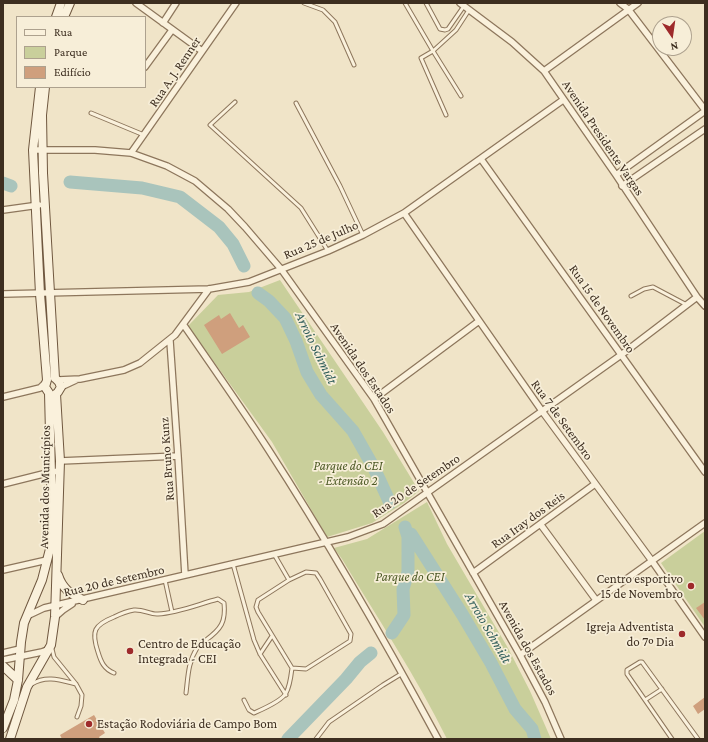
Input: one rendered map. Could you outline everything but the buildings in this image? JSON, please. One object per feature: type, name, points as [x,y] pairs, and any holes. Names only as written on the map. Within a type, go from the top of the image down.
[{"type":"main road","points":[[56,16],[61,3]]},
{"type":"main road","points":[[64,16],[70,3]]},
{"type":"main road","name":"Avenida dos Municípios","points":[[3,728],[14,700],[18,680],[22,632],[42,580],[51,545],[55,472],[60,461],[40,294],[35,205],[33,150],[40,88]]},
{"type":"main road","name":"Avenida dos Municípios","points":[[10,739],[27,687],[49,647],[56,606],[55,472],[51,386],[51,293],[42,150],[42,115],[45,88]]},
{"type":"main road","points":[[56,570],[66,590],[72,595],[83,600]]},
{"type":"main road","points":[[3,666],[18,680]]},
{"type":"street","points":[[136,3],[202,51]]},
{"type":"street","points":[[163,23],[176,3]]},
{"type":"street","name":"Rua A. J. Renner","points":[[130,153],[236,3]]},
{"type":"street","points":[[616,175],[705,111],[628,10],[620,3]]},
{"type":"street","points":[[544,71],[638,3]]},
{"type":"street","name":"Avenida Presidente Vargas","points":[[462,4],[512,42],[544,71],[616,175],[697,297],[705,306]]},
{"type":"street","points":[[146,66],[172,30]]},
{"type":"street","name":"Rua 25 de Julho","points":[[3,294],[209,289],[249,282],[328,251],[363,235],[404,213],[563,100]]},
{"type":"street","points":[[622,186],[705,129]]},
{"type":"street","name":"Avenida dos Estados","points":[[33,150],[95,150],[130,153],[167,166],[195,181],[228,209],[245,227],[281,269],[374,399],[520,655],[545,702],[562,739]]},
{"type":"street","name":"Rua 15 de Novembro","points":[[481,159],[705,472]]},
{"type":"street","points":[[3,210],[45,204]]},
{"type":"street","name":"Rua 7 de Setembro","points":[[404,213],[542,412],[652,561],[705,637]]},
{"type":"street","points":[[3,397],[124,370],[140,363],[170,341],[209,289]]},
{"type":"street","name":"Rua 20 de Setembro","points":[[27,616],[38,610],[348,537],[383,524],[622,355],[697,297]]},
{"type":"street","points":[[374,399],[479,321]]},
{"type":"street","points":[[183,324],[268,448],[325,542],[438,739]]},
{"type":"street","name":"Rua Bruno Kunz","points":[[170,341],[185,575]]},
{"type":"street","points":[[60,461],[178,456]]},
{"type":"street","points":[[3,484],[55,472]]},
{"type":"street","name":"Rua Iray dos Reis","points":[[473,573],[542,525],[595,484]]},
{"type":"street","points":[[520,655],[705,523]]},
{"type":"street","points":[[542,525],[596,600]]},
{"type":"street","points":[[3,570],[47,560]]},
{"type":"street","points":[[55,617],[72,604],[83,600]]},
{"type":"street","points":[[3,653],[42,652],[49,647]]},
{"type":"street","points":[[3,660],[20,652]]},
{"type":"lane","points":[[304,3],[323,10],[335,22],[354,65]]},
{"type":"lane","points":[[405,3],[461,96]]},
{"type":"lane","points":[[426,3],[440,29],[445,30],[448,29],[462,4]]},
{"type":"lane","points":[[446,115],[421,58],[433,51],[456,30],[469,10]]},
{"type":"lane","points":[[235,102],[210,125],[301,208],[328,251]]},
{"type":"lane","points":[[296,103],[340,186],[363,235]]},
{"type":"lane","points":[[91,113],[144,135]]},
{"type":"lane","points":[[631,296],[644,289],[653,287],[686,305]]},
{"type":"lane","points":[[274,554],[289,580]]},
{"type":"lane","points":[[233,564],[254,640],[260,654],[286,695]]},
{"type":"lane","points":[[244,700],[249,710],[254,713],[286,695],[292,668],[258,612],[256,607],[258,600],[289,580],[306,572],[316,573],[351,634],[351,638],[350,641],[306,669],[292,668]]},
{"type":"lane","points":[[165,580],[172,612]]},
{"type":"lane","points":[[114,673],[106,670],[100,659],[95,642],[95,630],[101,622],[135,610],[145,611],[157,615],[218,599],[224,603],[226,614],[222,625],[216,632],[198,646],[190,662],[186,693]]},
{"type":"lane","points":[[260,654],[272,636]]},
{"type":"lane","points":[[49,647],[54,657],[76,684],[82,695],[81,706],[77,717]]},
{"type":"lane","points":[[672,739],[627,674],[627,670],[640,662],[642,662],[698,739]]},
{"type":"lane","points":[[316,739],[329,722],[383,685],[402,674]]},
{"type":"lane","points":[[27,687],[38,680],[53,678],[76,684]]},
{"type":"lane","points":[[645,700],[662,689]]},
{"type":"green space","name":"Parque do CEI - Extensão 2","points":[[280,280],[383,432],[419,491],[404,503],[372,523],[327,537],[272,442],[188,326],[218,295],[249,292]]},
{"type":"green space","name":"Parque do CEI","points":[[427,502],[447,544],[508,648],[530,691],[551,739],[447,739],[410,671],[334,548],[367,539]]},
{"type":"green space","name":"Centro esportivo 15 de Novembro","points":[[705,531],[705,627],[661,563]]},
{"type":"waterway","name":"Arroio Schmidt","points":[[70,182],[142,188],[180,197],[219,227],[233,244],[244,266]]},
{"type":"waterway","name":"Arroio Schmidt","points":[[3,183],[11,186]]},
{"type":"waterway","name":"Arroio Schmidt","points":[[258,293],[269,301],[285,318],[296,341],[307,372],[321,395],[353,431],[374,468],[390,503]]},
{"type":"waterway","points":[[392,633],[404,615],[403,589],[408,572],[408,537],[405,527]]},
{"type":"waterway","name":"Arroio Schmidt","points":[[411,534],[462,614],[491,663],[515,709],[532,729],[535,739]]},
{"type":"waterway","points":[[288,739],[346,679],[360,662],[371,653]]},
{"type":"place","name":"Centro esportivo 15 de Novembro","points":[[691,586]]},
{"type":"place","name":"Igreja Adventista do 7º Dia","points":[[682,634]]},
{"type":"place","name":"Centro de Educação Integrada - CEI","points":[[130,651]]},
{"type":"place","name":"Estação Rodoviária de Campo Bom","points":[[89,724]]}]
